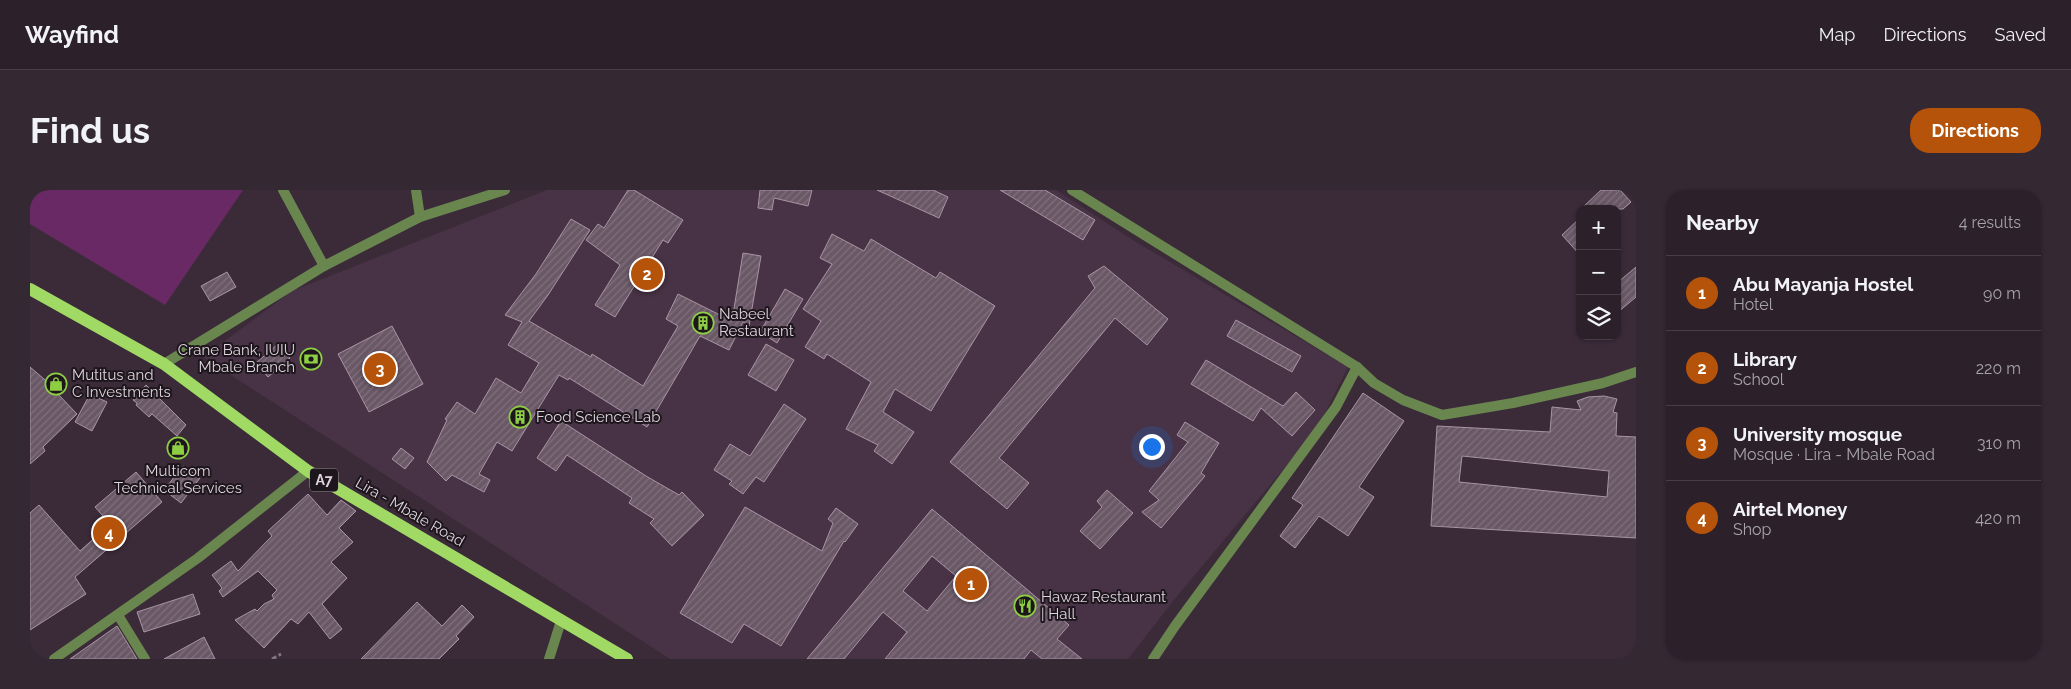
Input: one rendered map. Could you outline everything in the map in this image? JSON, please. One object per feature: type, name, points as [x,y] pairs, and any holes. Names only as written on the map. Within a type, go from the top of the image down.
[{"type":"main road","name":"Lira - Mbale Road","points":[[30,288],[164,364],[308,471],[628,659]]},
{"type":"street","points":[[284,190],[324,266]]},
{"type":"street","points":[[416,190],[420,217]]},
{"type":"street","points":[[164,364],[324,266],[420,217],[505,190]]},
{"type":"street","points":[[1072,190],[1356,367],[1374,383],[1403,400],[1442,415],[1513,403],[1603,383],[1636,372]]},
{"type":"street","points":[[1153,659],[1175,626],[1336,408],[1356,367]]},
{"type":"street","points":[[54,659],[198,558],[308,471]]},
{"type":"street","points":[[118,615],[146,659]]},
{"type":"street","points":[[549,659],[561,621]]},
{"type":"path","points":[[272,659],[280,654]]},
{"type":"shaded area","points":[[30,190],[243,190],[165,305],[30,224]]},
{"type":"shaded area","points":[[547,190],[1056,190],[1136,242],[1348,367],[1317,429],[1177,596],[1128,659],[670,659],[203,357],[292,291]]},
{"type":"building","points":[[628,190],[634,190],[683,220],[668,243],[663,240],[615,317],[595,305],[620,265],[586,240],[598,224],[604,228]]},
{"type":"building","points":[[760,190],[812,190],[808,206],[774,198],[772,210],[758,208]]},
{"type":"building","points":[[877,190],[933,190],[948,197],[939,218]]},
{"type":"building","points":[[1000,190],[1045,190],[1095,220],[1083,240]]},
{"type":"building","points":[[1601,190],[1620,190],[1631,202],[1623,209],[1621,209],[1621,205],[1585,205]]},
{"type":"building","points":[[571,219],[590,230],[529,321],[591,357],[592,354],[643,386],[678,326],[666,319],[678,294],[732,321],[743,253],[761,256],[749,326],[743,322],[729,350],[700,336],[647,427],[569,378],[568,380],[559,375],[512,451],[497,442],[479,474],[490,480],[484,492],[452,475],[446,481],[427,462],[447,420],[445,419],[457,402],[475,414],[496,378],[521,393],[539,363],[508,345],[522,322],[505,315],[536,274]]},
{"type":"building","points":[[1576,222],[1576,251],[1562,235]]},
{"type":"building","points":[[832,234],[864,251],[871,239],[936,278],[940,272],[995,306],[931,411],[895,389],[883,412],[914,432],[892,464],[874,451],[878,445],[846,429],[871,382],[827,354],[824,359],[805,347],[821,321],[803,309],[832,264],[820,258]]},
{"type":"building","points":[[1104,266],[1168,319],[1147,345],[1115,318],[999,458],[1029,483],[1007,509],[950,462],[1095,288],[1088,276]]},
{"type":"building","points":[[1636,267],[1636,297],[1621,310],[1621,295],[1621,280]]},
{"type":"building","points":[[227,272],[236,287],[210,301],[201,286]]},
{"type":"building","points":[[785,289],[803,299],[777,343],[760,332]]},
{"type":"building","points":[[1236,320],[1301,356],[1292,372],[1227,336]]},
{"type":"building","points":[[392,326],[423,384],[369,412],[338,354]]},
{"type":"building","points":[[278,344],[290,358],[268,377],[256,363]]},
{"type":"building","points":[[766,344],[794,360],[776,391],[748,375]]},
{"type":"building","points":[[1206,360],[1283,406],[1296,392],[1315,410],[1292,436],[1261,408],[1253,421],[1191,384]]},
{"type":"building","points":[[30,367],[58,391],[57,393],[77,414],[43,447],[45,451],[30,464]]},
{"type":"building","points":[[146,385],[186,425],[177,436],[152,414],[149,417],[136,405],[137,403],[133,400]]},
{"type":"building","points":[[1363,393],[1404,421],[1359,487],[1374,497],[1348,536],[1319,516],[1295,548],[1280,536],[1303,505],[1292,498]]},
{"type":"building","points":[[90,394],[107,402],[92,431],[75,422]]},
{"type":"building","points":[[1604,396],[1617,399],[1613,412],[1617,413],[1616,436],[1636,437],[1636,538],[1431,526],[1437,426],[1550,432],[1552,407],[1581,410],[1577,401],[1588,397]],"holes":[[[1462,456],[1609,471],[1607,497],[1459,482]]]},
{"type":"building","points":[[784,404],[806,419],[764,482],[756,477],[743,494],[729,484],[732,481],[714,470],[730,444],[750,456]]},
{"type":"building","points":[[561,421],[646,476],[679,495],[682,492],[704,515],[672,546],[650,523],[654,519],[629,503],[632,498],[567,455],[556,471],[537,458]]},
{"type":"building","points":[[1185,422],[1219,443],[1201,473],[1205,476],[1161,528],[1142,512],[1159,500],[1149,491],[1188,442],[1177,435]]},
{"type":"building","points":[[401,448],[414,458],[405,469],[392,459]]},
{"type":"building","points":[[183,466],[200,478],[181,503],[164,490]]},
{"type":"building","points":[[136,472],[162,502],[75,577],[86,594],[30,630],[30,513],[39,505],[80,551],[110,524],[95,507]]},
{"type":"building","points":[[1107,490],[1133,513],[1100,549],[1080,531],[1102,507],[1097,501]]},
{"type":"building","points":[[308,494],[327,515],[341,500],[356,511],[339,528],[353,542],[331,562],[347,578],[322,604],[342,629],[330,639],[309,612],[298,624],[291,619],[264,648],[235,620],[255,609],[257,611],[264,604],[274,599],[272,595],[277,590],[258,571],[223,597],[219,591],[222,588],[212,575],[231,561],[238,571],[272,536],[268,531]]},
{"type":"building","points":[[745,507],[822,551],[833,523],[828,519],[836,508],[858,524],[844,541],[781,646],[744,624],[732,643],[680,613]]},
{"type":"building","points":[[932,509],[1069,625],[1057,639],[1082,659],[1042,659],[1031,650],[1024,659],[885,659],[907,632],[883,612],[844,659],[807,659]],"holes":[[[932,556],[956,576],[927,611],[903,591]]]},
{"type":"building","points":[[193,594],[200,614],[144,632],[137,612]]},
{"type":"building","points":[[417,602],[442,626],[462,605],[474,617],[456,636],[459,639],[439,659],[361,659]]},
{"type":"building","points":[[117,626],[137,659],[70,659]]},
{"type":"building","points":[[204,637],[215,659],[164,659]]},
{"type":"place","name":"Library","points":[[647,274]]},
{"type":"place","name":"Nabeel Restaurant","points":[[703,323]]},
{"type":"place","name":"Crane Bank, IUIU Mbale Branch","points":[[311,359]]},
{"type":"place","name":"University mosque","points":[[380,369]]},
{"type":"place","name":"Mutitus and C Investments","points":[[56,384]]},
{"type":"place","name":"Food Science Lab","points":[[520,417]]},
{"type":"place","name":"Multicom Technical Services","points":[[178,448]]},
{"type":"place","name":"Airtel Money","points":[[109,533]]},
{"type":"place","name":"Abu Mayanja Hostel","points":[[971,584]]},
{"type":"place","name":"Hawaz Restaurant | Hall","points":[[1025,606]]}]
